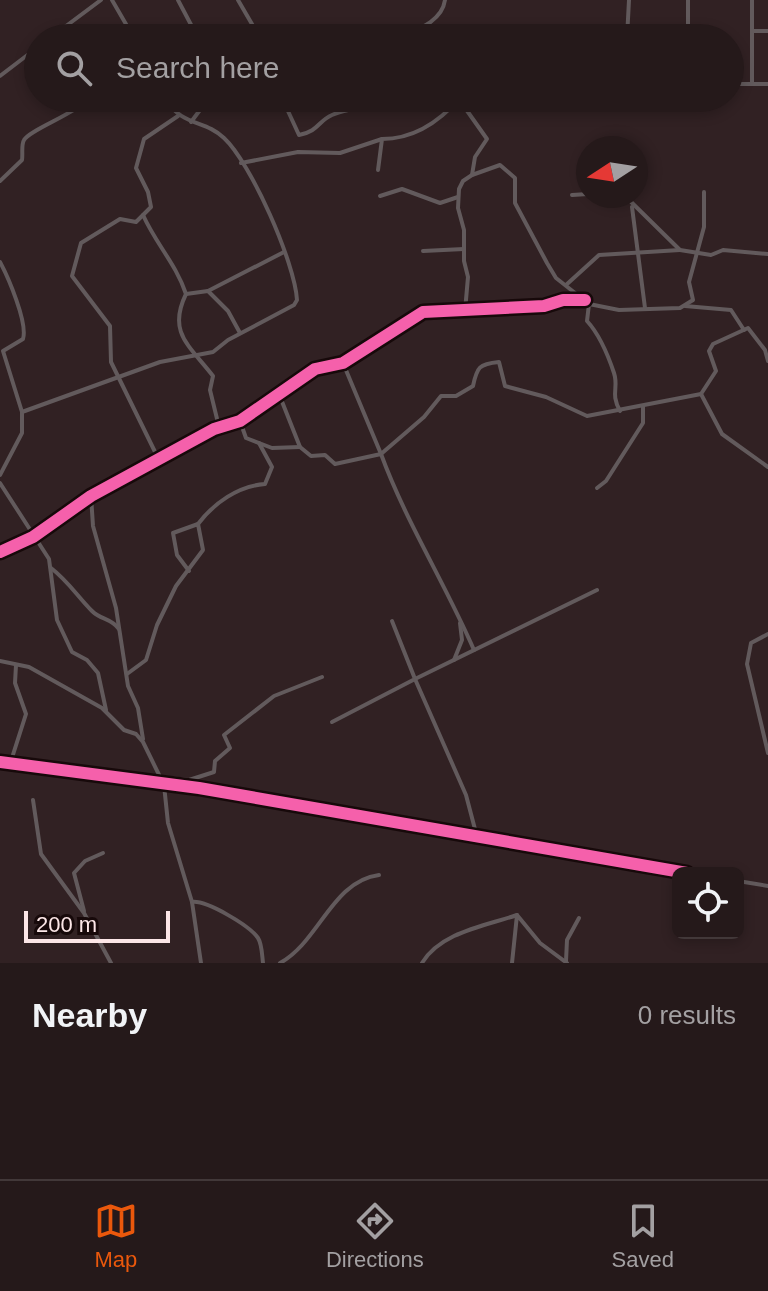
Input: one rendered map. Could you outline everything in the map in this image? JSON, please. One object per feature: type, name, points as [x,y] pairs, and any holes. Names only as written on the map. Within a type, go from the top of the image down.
[{"type":"street","points":[[69,24],[101,0]]},
{"type":"street","points":[[112,0],[126,24]]},
{"type":"street","points":[[178,0],[191,24]]},
{"type":"street","points":[[238,0],[252,24]]},
{"type":"street","points":[[427,24],[445,7],[445,0]]},
{"type":"street","points":[[628,24],[629,0]]},
{"type":"street","points":[[688,0],[688,24]]},
{"type":"street","points":[[752,0],[752,84]]},
{"type":"street","points":[[752,31],[768,31]]},
{"type":"street","points":[[0,76],[24,58]]},
{"type":"street","points":[[744,84],[768,84]]},
{"type":"street","points":[[0,181],[22,160],[23,141],[29,134],[75,112]]},
{"type":"street","points":[[22,412],[120,377],[196,354],[213,352],[240,333],[294,305],[297,300],[284,252],[260,195],[241,163],[223,137],[175,112]]},
{"type":"street","points":[[191,123],[199,112]]},
{"type":"street","points":[[288,112],[299,135],[315,131],[329,116],[343,112]]},
{"type":"street","points":[[241,163],[298,152],[340,153],[430,126],[445,112]]},
{"type":"street","points":[[468,112],[487,139],[475,157],[472,175]]},
{"type":"street","points":[[159,460],[111,362],[110,326],[72,276],[81,243],[120,219],[136,222],[151,207],[148,192],[136,168],[144,139],[178,116]]},
{"type":"street","points":[[378,170],[382,139]]},
{"type":"street","points":[[465,311],[468,277],[458,197],[463,181],[500,165],[515,178],[515,203],[556,278],[587,302]]},
{"type":"street","points":[[380,196],[402,189],[440,203],[458,197]]},
{"type":"street","points":[[684,306],[693,300],[689,282],[704,227],[704,192]]},
{"type":"street","points":[[572,195],[576,195]]},
{"type":"street","points":[[632,208],[645,308]]},
{"type":"street","points":[[636,208],[680,250]]},
{"type":"street","points":[[143,215],[156,244],[177,266],[186,294],[176,315],[179,333],[213,376],[210,390],[219,427]]},
{"type":"street","points":[[423,251],[464,249]]},
{"type":"street","points":[[565,286],[599,255],[680,250],[711,255],[734,250],[768,254]]},
{"type":"street","points":[[186,294],[208,291],[284,252]]},
{"type":"street","points":[[0,262],[13,283],[15,303],[26,329],[23,339],[2,352],[22,412],[19,443],[0,475]]},
{"type":"street","points":[[208,291],[228,311],[240,333]]},
{"type":"street","points":[[587,302],[587,321],[599,334],[615,375],[612,397],[620,411]]},
{"type":"street","points":[[0,552],[33,537],[91,496],[219,427],[240,421],[315,369],[343,363],[423,312],[587,302],[619,310],[684,306],[731,310],[744,330]]},
{"type":"street","points":[[279,394],[300,447],[311,456],[325,455],[335,464],[381,454],[424,417],[441,396],[456,396],[473,386],[476,368],[482,364],[499,362],[505,386],[546,397],[587,416],[701,394],[716,371],[709,351],[713,344],[748,328],[768,361]]},
{"type":"street","points":[[343,363],[398,501],[456,609],[474,650]]},
{"type":"street","points":[[701,394],[722,434],[768,467]]},
{"type":"street","points":[[597,488],[606,481],[643,423],[643,406]]},
{"type":"street","points":[[240,421],[246,438],[272,448],[300,447]]},
{"type":"street","points":[[189,571],[177,555],[173,533],[198,524],[218,502],[250,485],[265,484],[272,467],[259,443]]},
{"type":"street","points":[[0,483],[51,568],[72,584],[93,612],[112,620],[120,631]]},
{"type":"street","points":[[91,496],[93,526],[120,631],[143,742],[164,785],[168,823],[192,902],[201,963]]},
{"type":"street","points":[[127,674],[146,660],[157,625],[176,586],[203,550],[198,524]]},
{"type":"street","points":[[51,568],[57,620],[72,652],[87,660],[98,673],[107,713]]},
{"type":"street","points":[[332,722],[597,590]]},
{"type":"street","points":[[453,661],[462,640],[456,609]]},
{"type":"street","points":[[392,621],[466,795],[476,834]]},
{"type":"street","points":[[768,634],[751,643],[747,664],[768,753]]},
{"type":"street","points":[[0,661],[33,670],[107,713],[143,742]]},
{"type":"street","points":[[10,764],[26,714],[15,683],[16,665]]},
{"type":"street","points":[[159,777],[189,780],[214,772],[215,761],[230,748],[224,735],[274,696],[322,677]]},
{"type":"street","points":[[0,762],[476,834],[503,844],[672,871]]},
{"type":"street","points":[[33,800],[41,854],[84,913],[111,963]]},
{"type":"street","points":[[84,913],[74,873],[85,861],[103,853]]},
{"type":"street","points":[[280,963],[296,955],[309,941],[346,890],[357,881],[379,875]]},
{"type":"street","points":[[744,882],[768,886]]},
{"type":"street","points":[[192,902],[208,903],[252,932],[260,941],[263,963]]},
{"type":"street","points":[[517,915],[540,943],[566,962]]},
{"type":"street","points":[[422,963],[437,946],[467,930],[517,915]]},
{"type":"street","points":[[512,963],[517,915]]},
{"type":"street","points":[[566,962],[567,940],[579,918]]},
{"type":"cycle path","points":[[0,552],[33,537],[91,496],[214,429],[240,421],[315,369],[343,363],[423,312],[544,306],[563,300],[585,300]]},
{"type":"cycle path","points":[[0,762],[199,788],[672,870]]}]
